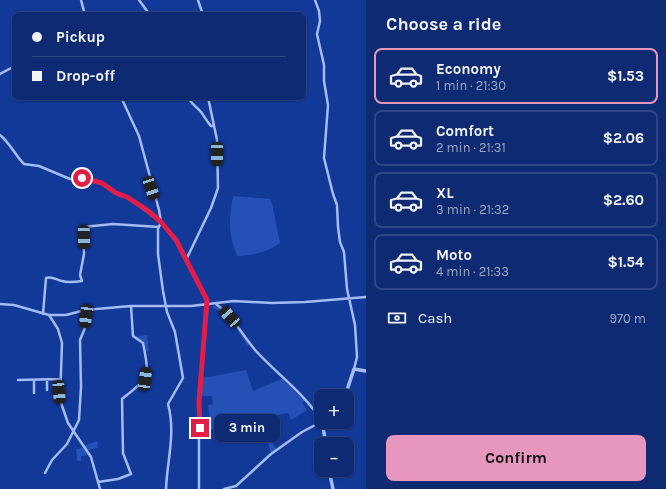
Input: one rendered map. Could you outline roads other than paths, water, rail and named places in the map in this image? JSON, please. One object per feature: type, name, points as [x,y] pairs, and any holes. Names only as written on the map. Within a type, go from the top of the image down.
[{"type":"street","points":[[81,0],[84,12]]},
{"type":"street","points":[[139,0],[148,12]]},
{"type":"street","points":[[198,0],[202,12]]},
{"type":"street","points":[[315,0],[319,11],[320,21],[317,34],[324,65],[328,106],[324,158],[337,205],[340,242],[344,252],[344,271],[355,326],[357,357],[347,389]]},
{"type":"street","points":[[0,74],[12,68]]},
{"type":"street","points":[[122,100],[139,136],[161,222],[157,236],[158,254],[166,306],[175,332],[183,378],[168,404],[172,415],[171,452],[166,489]]},
{"type":"street","points":[[190,100],[200,111],[208,123],[211,126],[214,126]]},
{"type":"street","points":[[186,260],[211,208],[218,188],[217,140],[209,100]]},
{"type":"street","points":[[0,135],[7,144],[12,147],[24,164],[39,166],[70,179],[86,178],[100,182],[121,196],[127,197],[161,222],[176,240],[207,300],[199,402],[199,489]]},
{"type":"street","points":[[43,314],[46,278],[54,277],[61,281],[69,282],[82,280],[80,275],[84,254],[83,227],[113,224],[159,227]]},
{"type":"street","points":[[0,304],[14,305],[49,315],[66,315],[85,310],[131,306],[206,305],[234,301],[272,303],[366,297]]},
{"type":"street","points":[[216,304],[224,309],[256,350],[309,404],[314,411]]},
{"type":"street","points":[[98,482],[118,479],[132,473],[123,453],[122,399],[144,381],[147,364],[142,343],[133,336],[131,306]]},
{"type":"street","points":[[45,473],[52,460],[74,432],[79,420],[81,387],[80,340],[84,328],[85,310]]},
{"type":"street","points":[[49,315],[61,338],[60,400],[68,423],[91,457],[100,489]]},
{"type":"street","points":[[354,369],[366,371]]},
{"type":"street","points":[[18,380],[60,380]]},
{"type":"street","points":[[34,380],[34,393]]},
{"type":"street","points":[[47,380],[47,390]]},
{"type":"street","points":[[224,489],[236,488],[270,454],[314,425]]},
{"type":"street","points":[[330,477],[333,489]]}]
